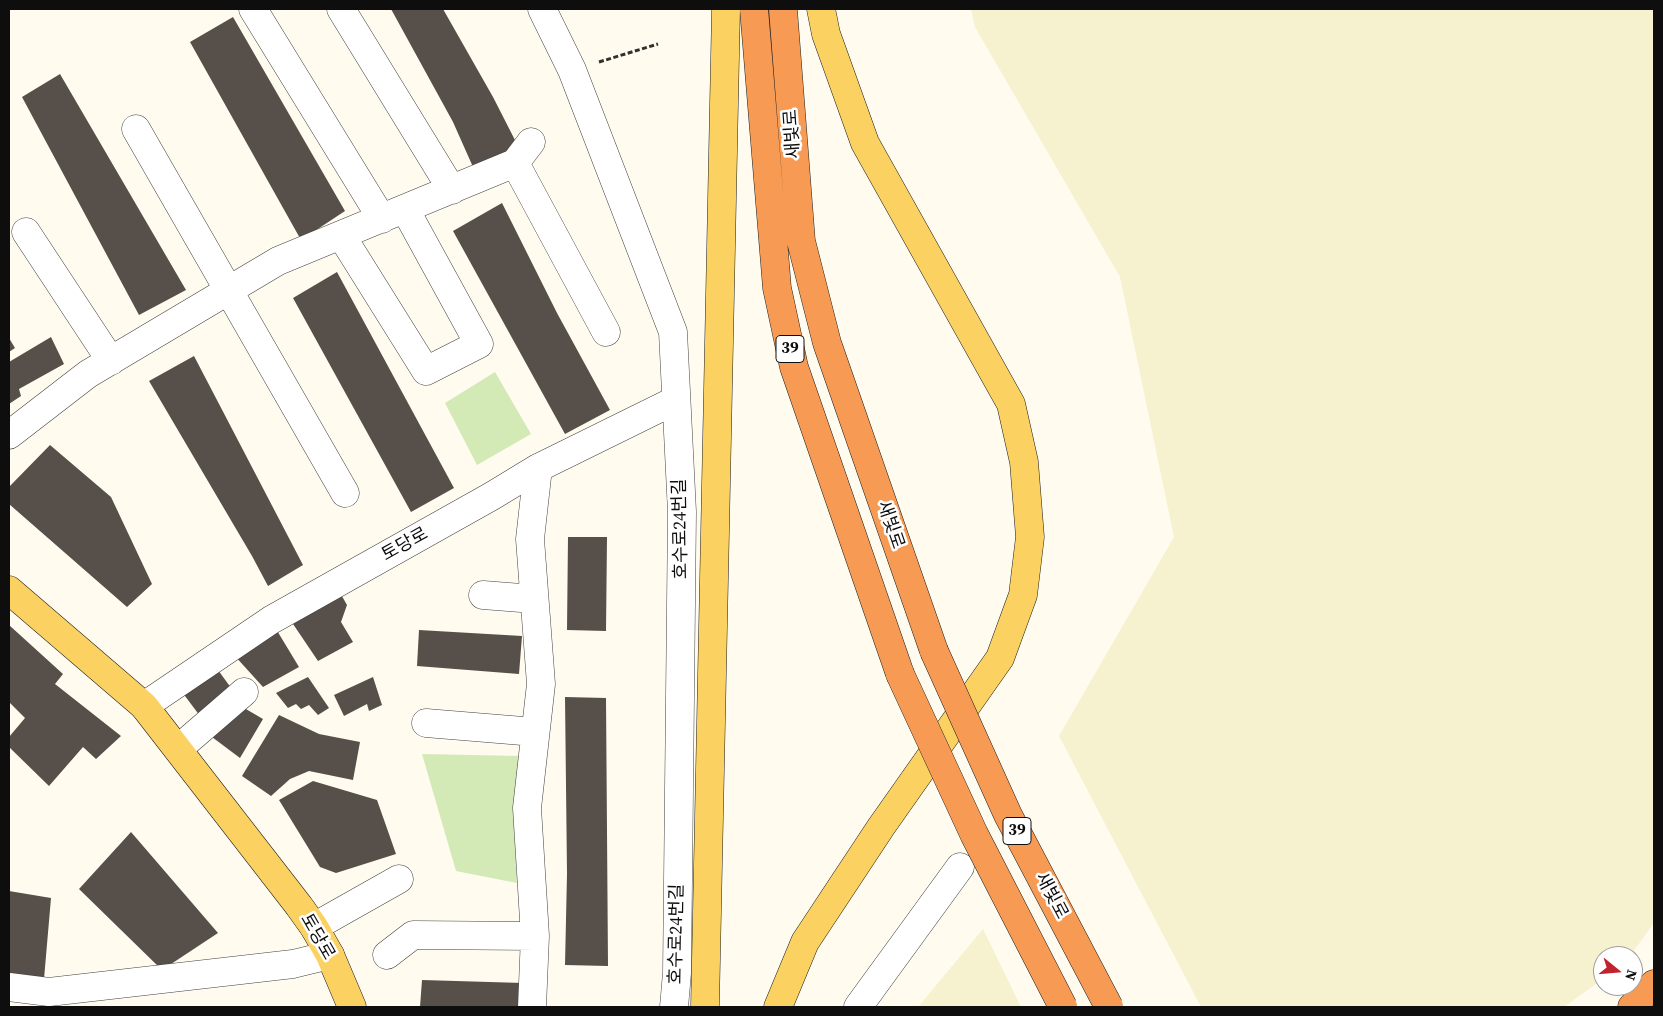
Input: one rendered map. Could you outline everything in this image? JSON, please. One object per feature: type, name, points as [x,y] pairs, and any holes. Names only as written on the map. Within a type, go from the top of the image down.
[{"type":"highway","name":"새빛로","points":[[754,9],[777,288],[792,358],[900,674],[974,834],[1063,1007]]},
{"type":"highway","name":"새빛로","points":[[783,9],[801,241],[827,343],[934,651],[1008,815],[1109,1007]]},
{"type":"highway","points":[[1632,1007],[1654,984]]},
{"type":"main road","points":[[705,1007],[726,9]]},
{"type":"main road","points":[[778,1007],[805,942],[881,828],[1000,658],[1023,595],[1030,537],[1024,462],[1011,404],[865,143],[826,34],[821,9]]},
{"type":"main road","name":"토당로","points":[[9,590],[144,706],[240,828],[314,927],[330,955],[352,1007]]},
{"type":"street","points":[[253,9],[394,214],[479,344],[426,371],[341,235]]},
{"type":"street","points":[[341,9],[452,190]]},
{"type":"street","name":"호수로24번길","points":[[542,9],[572,70],[673,332],[682,512],[677,973],[674,1007]]},
{"type":"street","points":[[136,129],[345,493]]},
{"type":"street","points":[[9,435],[88,374],[278,261],[452,190],[523,153],[606,332]]},
{"type":"street","points":[[26,232],[111,361]]},
{"type":"street","name":"토당로","points":[[144,706],[271,620],[492,496],[538,468],[676,400]]},
{"type":"street","points":[[532,1007],[535,936],[528,808],[541,684],[530,539],[538,468]]},
{"type":"street","points":[[482,595],[534,599]]},
{"type":"street","points":[[178,749],[244,692]]},
{"type":"street","points":[[426,723],[536,732]]},
{"type":"street","points":[[858,1007],[960,867]]},
{"type":"street","points":[[314,927],[400,879]]},
{"type":"street","points":[[387,955],[413,935],[535,936]]},
{"type":"street","points":[[9,987],[49,992],[292,964],[330,955]]},
{"type":"path","points":[[572,70],[658,44]]},
{"type":"shaded area","points":[[971,9],[1654,9],[1654,923],[1637,946],[1593,946],[1593,986],[1564,1007],[1201,1007],[1059,736],[1174,537],[1120,277],[975,27]]},
{"type":"shaded area","points":[[983,929],[1021,1007],[918,1007]]},
{"type":"green space","points":[[495,372],[531,434],[477,465],[445,403]]},
{"type":"green space","points":[[422,754],[523,756],[514,820],[517,883],[456,871]]},
{"type":"building","points":[[391,9],[443,9],[493,97],[518,146],[473,167],[453,122]]},
{"type":"building","points":[[233,17],[345,211],[301,240],[190,42]]},
{"type":"building","points":[[60,74],[186,290],[139,315],[22,97]]},
{"type":"building","points":[[502,203],[557,313],[610,410],[565,434],[453,231]]},
{"type":"building","points":[[337,272],[454,488],[411,512],[293,298]]},
{"type":"building","points":[[51,337],[64,364],[19,389],[21,396],[9,404],[9,362]]},
{"type":"building","points":[[9,338],[15,348],[9,352]]},
{"type":"building","points":[[194,356],[303,565],[268,586],[149,381]]},
{"type":"building","points":[[50,445],[111,497],[152,584],[127,607],[9,504],[9,487]]},
{"type":"building","points":[[568,537],[607,537],[606,631],[567,630]]},
{"type":"building","points":[[339,591],[347,605],[341,622],[353,642],[318,661],[291,621]]},
{"type":"building","points":[[9,625],[63,674],[55,684],[121,736],[96,759],[83,747],[49,786],[9,747],[9,737],[25,718],[9,702]]},
{"type":"building","points":[[276,629],[299,667],[263,687],[234,655]]},
{"type":"building","points":[[419,630],[522,636],[519,674],[417,666]]},
{"type":"building","points":[[218,670],[234,692],[203,720],[182,692]]},
{"type":"building","points":[[308,677],[329,708],[318,715],[309,705],[301,709],[296,704],[288,708],[276,693]]},
{"type":"building","points":[[373,677],[382,705],[369,711],[367,704],[344,716],[334,695]]},
{"type":"building","points":[[565,697],[606,698],[608,966],[565,965],[567,874]]},
{"type":"building","points":[[239,705],[263,719],[240,758],[208,734]]},
{"type":"building","points":[[279,715],[319,734],[360,742],[353,780],[309,771],[290,779],[271,796],[242,776]]},
{"type":"building","points":[[313,781],[377,800],[396,854],[336,873],[320,867],[279,800]]},
{"type":"building","points":[[131,832],[218,933],[162,970],[79,889]]},
{"type":"building","points":[[9,891],[51,898],[44,979],[9,974]]},
{"type":"building","points":[[422,980],[523,983],[522,1007],[420,1007]]}]
